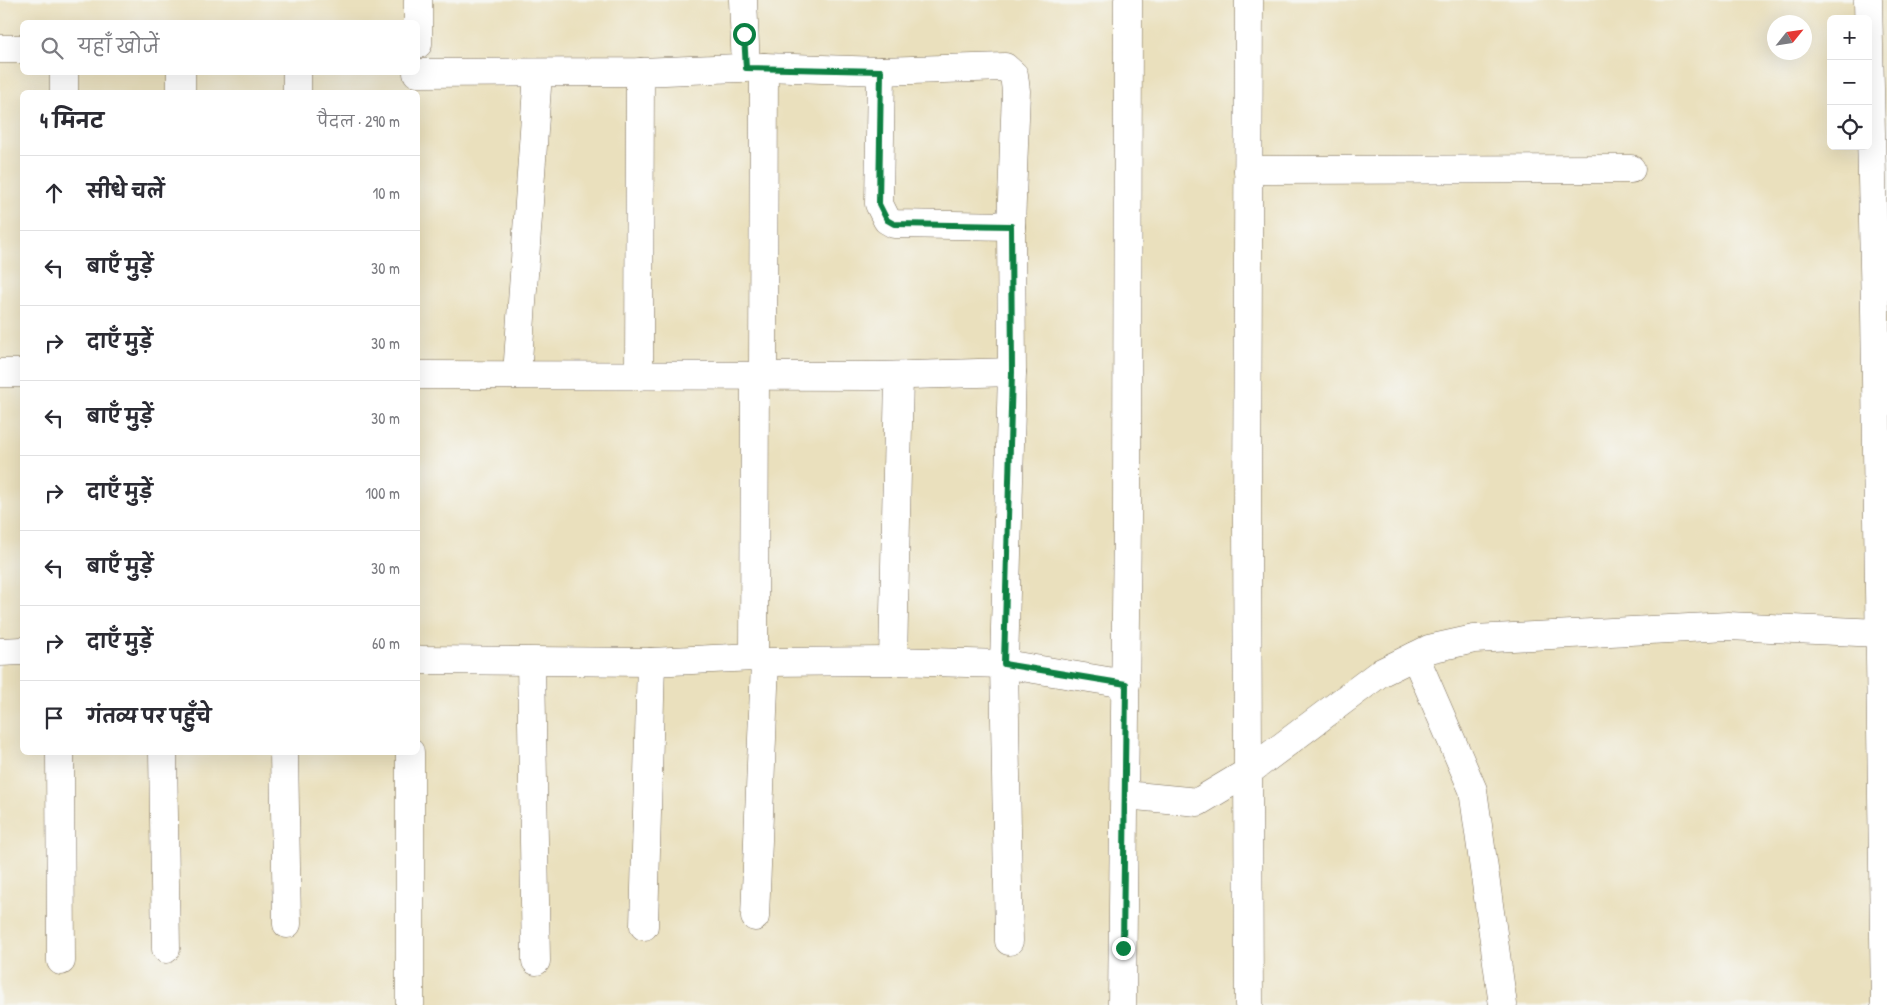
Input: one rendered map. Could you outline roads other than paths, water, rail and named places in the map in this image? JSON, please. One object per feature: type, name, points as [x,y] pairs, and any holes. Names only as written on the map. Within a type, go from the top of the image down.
[{"type":"street","points":[[418,0],[418,20]]},
{"type":"street","points":[[742,0],[755,68],[759,375],[759,660],[755,917]]},
{"type":"street","points":[[1122,1005],[1126,684],[1128,0]]},
{"type":"street","points":[[1249,0],[1249,1005]]},
{"type":"street","points":[[1868,0],[1880,229],[1885,1005]]},
{"type":"street","points":[[0,49],[20,49]]},
{"type":"street","points":[[416,79],[538,73],[755,68],[881,71],[1005,66],[1014,74],[1016,91],[1011,226],[1012,372],[1004,664],[1008,941]]},
{"type":"street","points":[[881,71],[879,204],[887,220],[894,224],[1011,226]]},
{"type":"street","points":[[639,376],[640,72]]},
{"type":"street","points":[[517,375],[538,73]]},
{"type":"street","points":[[64,75],[64,90]]},
{"type":"street","points":[[180,90],[181,75]]},
{"type":"street","points":[[297,75],[297,90]]},
{"type":"street","points":[[1248,170],[1631,169]]},
{"type":"street","points":[[420,375],[899,376],[1012,372]]},
{"type":"street","points":[[0,373],[20,373]]},
{"type":"street","points":[[893,660],[899,376]]},
{"type":"street","points":[[1124,795],[1198,802],[1248,772],[1380,673],[1429,649],[1474,639],[1882,620]]},
{"type":"street","points":[[0,652],[20,652]]},
{"type":"street","points":[[1415,656],[1473,790],[1503,1005]]},
{"type":"street","points":[[420,660],[651,662],[893,660],[1004,664],[1126,684]]},
{"type":"street","points":[[532,662],[536,961]]},
{"type":"street","points":[[644,926],[651,662]]},
{"type":"street","points":[[60,755],[61,961]]},
{"type":"street","points":[[164,755],[166,949]]},
{"type":"street","points":[[284,755],[287,924]]},
{"type":"street","points":[[410,755],[410,1005]]}]
